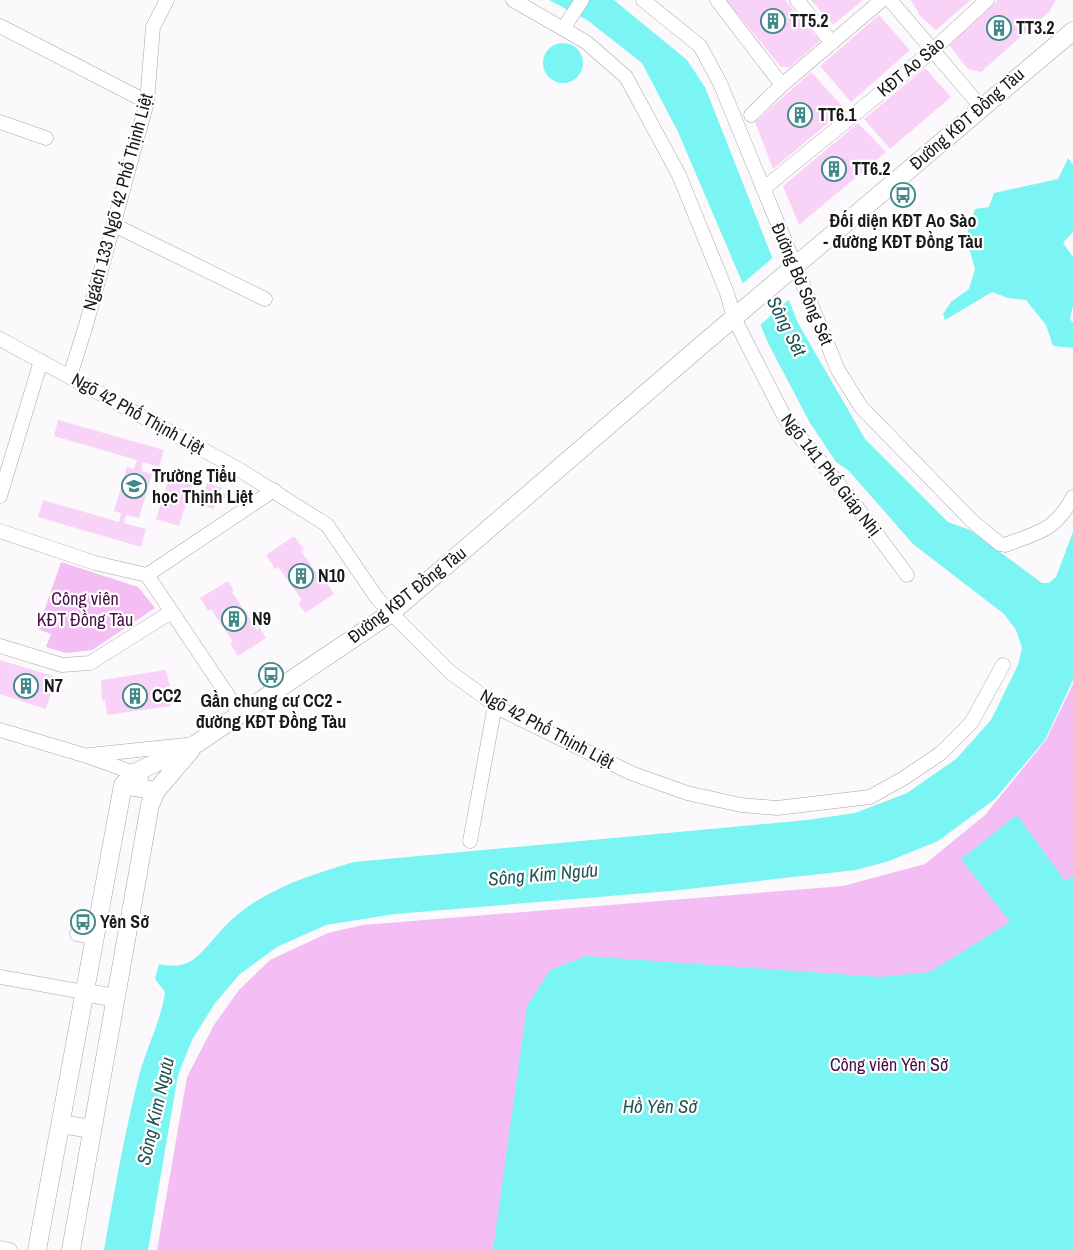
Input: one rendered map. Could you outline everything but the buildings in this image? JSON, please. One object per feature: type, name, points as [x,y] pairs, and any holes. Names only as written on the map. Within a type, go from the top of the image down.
[{"type":"main road","name":"Đường KĐT Đồng Tàu","points":[[196,744],[391,613],[981,107],[1073,31]]},
{"type":"main road","points":[[128,779],[196,744]]},
{"type":"main road","points":[[71,1250],[145,833],[156,790],[196,744]]},
{"type":"main road","points":[[128,779],[156,790]]},
{"type":"main road","points":[[37,1250],[94,937],[128,779]]},
{"type":"main road","points":[[84,992],[115,998]]},
{"type":"main road","points":[[61,1124],[92,1129]]},
{"type":"street","name":"Ngách 133 Ngõ 42 Phố Thịnh Liệt","points":[[70,376],[86,325],[147,102],[153,27],[167,0]]},
{"type":"street","points":[[513,0],[586,42],[626,77],[679,175],[727,292],[741,312]]},
{"type":"street","points":[[562,29],[582,0]]},
{"type":"street","name":"Đường Bờ Sông Sét","points":[[644,0],[700,46],[720,82],[763,189],[792,270],[838,370],[861,407],[972,521],[1000,544],[1005,545],[1039,532],[1060,520],[1073,497]]},
{"type":"street","points":[[717,0],[782,85]]},
{"type":"street","points":[[797,0],[832,43]]},
{"type":"street","points":[[751,115],[782,85],[882,0]]},
{"type":"street","points":[[890,0],[981,107]]},
{"type":"street","name":"KĐT Ao Sào","points":[[763,189],[933,50],[987,0]]},
{"type":"street","points":[[1,31],[147,102]]},
{"type":"street","points":[[0,122],[46,138]]},
{"type":"street","points":[[114,225],[265,299]]},
{"type":"street","name":"Ngõ 141 Phố Giáp Nhị","points":[[741,312],[786,420],[847,494],[907,575]]},
{"type":"street","name":"Ngõ 42 Phố Thịnh Liệt","points":[[0,339],[274,490],[327,524],[377,598],[450,672],[495,706],[568,743],[649,780],[721,802],[778,808],[870,797],[904,778],[941,753],[971,723],[1003,665]]},
{"type":"street","points":[[0,496],[41,361]]},
{"type":"street","points":[[147,575],[274,490]]},
{"type":"street","points":[[0,532],[95,563],[147,575],[241,715]]},
{"type":"street","points":[[0,646],[62,665],[90,663],[171,612]]},
{"type":"street","points":[[470,841],[495,706]]},
{"type":"street","name":"Đường KĐT Đồng Tàu","points":[[0,730],[87,756],[196,744]]},
{"type":"street","points":[[87,756],[128,779]]},
{"type":"street","points":[[77,934],[94,937]]},
{"type":"street","points":[[0,977],[84,992]]},
{"type":"street","points":[[0,1248],[10,1250]]},
{"type":"green space","name":"Công viên KĐT Đồng Tàu","points":[[61,562],[138,587],[155,608],[92,650],[66,653],[46,647],[51,634],[38,629]]},
{"type":"green space","name":"Công viên Yên Sở","points":[[1073,684],[1073,1250],[157,1250],[187,1077],[214,1025],[239,990],[270,960],[328,933],[363,925],[843,886],[925,864],[985,815],[1046,740]]},
{"type":"water","points":[[549,0],[614,0],[687,60],[705,87],[798,323],[865,439],[948,522],[970,530],[1042,583],[1049,583],[1056,577],[1073,532],[1073,680],[1045,740],[995,799],[938,841],[889,861],[856,870],[670,891],[395,914],[326,925],[277,947],[240,974],[215,1003],[192,1040],[178,1075],[148,1250],[104,1250],[133,1101],[141,1069],[163,1003],[165,992],[155,979],[159,964],[171,966],[185,964],[194,959],[230,921],[258,900],[289,884],[354,862],[807,820],[855,813],[907,793],[956,759],[991,720],[1018,665],[1022,648],[1016,630],[1004,614],[913,544],[849,471],[836,462],[810,423],[769,345],[678,132],[642,63],[587,20]]},
{"type":"water","points":[[563,43],[577,49],[583,63],[577,77],[563,83],[549,77],[543,63],[549,49]]},
{"type":"water","points":[[1068,158],[1073,165],[1073,232],[1063,243],[1073,257],[1073,306],[1070,319],[1073,323],[1073,348],[1053,346],[1046,325],[1026,300],[1008,298],[992,292],[945,320],[943,314],[951,302],[969,289],[975,269],[966,237],[975,209],[989,207],[994,193],[1058,179]]},
{"type":"water","name":"Hồ Yên Sở","points":[[1017,815],[1065,881],[1073,876],[1073,1250],[493,1250],[527,1006],[550,970],[586,956],[880,977],[930,972],[1010,922],[961,859]]},
{"type":"pier","points":[[776,255],[792,297],[760,325],[741,285]]},
{"type":"place","name":"TT5.2","points":[[773,21]]},
{"type":"place","name":"TT3.2","points":[[999,28]]},
{"type":"place","name":"TT6.1","points":[[800,115]]},
{"type":"place","name":"TT6.2","points":[[834,169]]},
{"type":"place","name":"Đối diện KĐT Ao Sào - đường KĐT Đồng Tàu","points":[[903,195]]},
{"type":"place","name":"Trường Tiểu học Thịnh Liệt","points":[[134,486]]},
{"type":"place","name":"N10","points":[[301,576]]},
{"type":"place","name":"N9","points":[[234,619]]},
{"type":"place","name":"Gần chung cư CC2 - đường KĐT Đồng Tàu","points":[[271,675]]},
{"type":"place","name":"N7","points":[[26,686]]},
{"type":"place","name":"CC2","points":[[135,696]]},
{"type":"place","name":"Yên Sở","points":[[83,922]]},
{"type":"water label","name":"Sông Sét","points":[[787,326]]},
{"type":"water label","name":"Sông Kim Ngưu","points":[[543,874]]},
{"type":"water label","name":"Sông Kim Ngưu","points":[[155,1111]]}]
